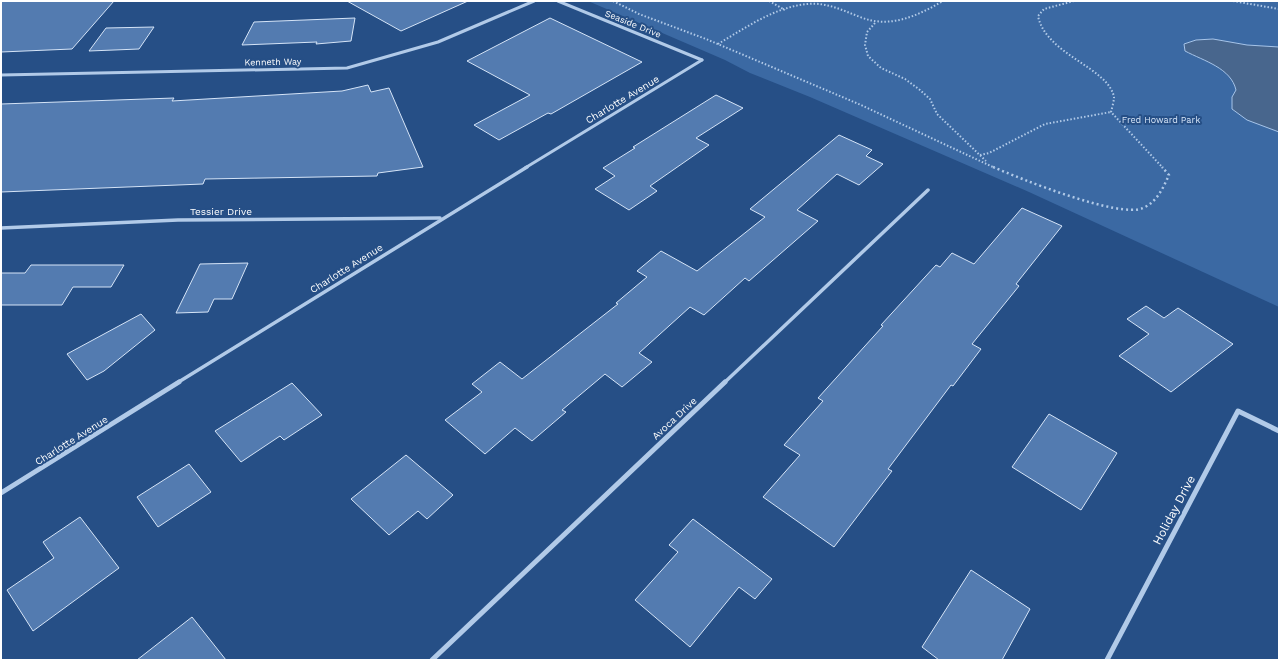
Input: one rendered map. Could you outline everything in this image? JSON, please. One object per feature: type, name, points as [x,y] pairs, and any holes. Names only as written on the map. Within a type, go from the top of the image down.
[{"type":"street","name":"Kenneth Way","points":[[1,75],[346,68],[438,42],[534,1]]},
{"type":"street","name":"Seaside Drive","points":[[558,1],[702,60]]},
{"type":"street","name":"Charlotte Avenue","points":[[1,494],[442,218],[702,60]]},
{"type":"street","name":"Avoca Drive","points":[[432,660],[928,190]]},
{"type":"street","name":"Tessier Drive","points":[[1,228],[178,220],[442,218]]},
{"type":"street","name":"Holiday Drive","points":[[1107,660],[1238,411],[1279,431]]},
{"type":"path","points":[[613,1],[677,30],[718,44],[880,114],[988,163],[1053,190],[1096,204],[1137,210],[1151,203],[1162,190],[1169,175],[1158,160],[1131,136],[1111,112]]},
{"type":"path","points":[[768,1],[785,10]]},
{"type":"path","points":[[718,44],[741,30],[785,10],[805,5],[819,4],[838,8],[875,23],[892,22],[918,16],[943,1]]},
{"type":"path","points":[[1074,1],[1044,8],[1038,16],[1040,26],[1048,38],[1109,86],[1114,98],[1111,112]]},
{"type":"path","points":[[1233,1],[1279,10]]},
{"type":"path","points":[[875,23],[867,32],[865,45],[868,56],[881,68],[905,79],[920,90],[930,99],[937,114],[988,163]]},
{"type":"path","points":[[979,155],[989,153],[1045,124],[1111,112]]},
{"type":"green space","name":"Fred Howard Park","points":[[588,1],[1279,1],[1279,307],[1029,192],[810,97],[750,73],[725,60]]},
{"type":"shaded area","points":[[1213,39],[1247,45],[1279,47],[1279,132],[1247,120],[1232,109],[1232,97],[1236,90],[1229,76],[1216,66],[1185,51],[1184,44],[1196,40]]},
{"type":"building","points":[[1,1],[114,1],[72,49],[1,52]]},
{"type":"building","points":[[347,1],[468,1],[401,31]]},
{"type":"building","points":[[355,18],[351,41],[316,44],[317,42],[242,45],[254,22]]},
{"type":"building","points":[[550,18],[642,62],[551,114],[548,113],[499,140],[474,125],[530,95],[467,61]]},
{"type":"building","points":[[154,27],[139,49],[89,51],[106,28]]},
{"type":"building","points":[[368,85],[371,92],[389,88],[423,167],[378,173],[377,176],[205,179],[203,184],[1,192],[1,104],[174,98],[172,101],[342,91]]},
{"type":"building","points":[[716,95],[743,108],[696,138],[709,145],[650,186],[657,191],[629,210],[595,189],[615,176],[603,168],[635,148],[633,147]]},
{"type":"building","points":[[839,135],[872,150],[866,156],[883,164],[859,185],[837,174],[797,210],[818,221],[749,281],[745,278],[704,315],[690,307],[639,353],[652,362],[622,387],[605,374],[562,410],[566,412],[532,441],[515,428],[485,454],[445,420],[482,392],[472,384],[500,362],[522,379],[618,304],[616,303],[647,277],[637,271],[661,251],[697,271],[765,217],[750,209]]},
{"type":"building","points":[[1022,208],[1062,226],[1016,284],[1019,286],[972,344],[981,349],[953,386],[951,385],[888,469],[892,471],[834,547],[763,497],[800,455],[784,445],[823,401],[818,398],[883,326],[881,325],[936,265],[940,267],[952,253],[974,264]]},
{"type":"building","points":[[248,263],[232,299],[214,299],[208,312],[176,313],[200,264]]},
{"type":"building","points":[[31,265],[124,265],[111,287],[73,287],[62,305],[1,305],[1,273],[25,273]]},
{"type":"building","points":[[1146,306],[1164,318],[1178,308],[1233,344],[1171,392],[1119,356],[1149,334],[1127,319]]},
{"type":"building","points":[[141,314],[155,330],[104,371],[87,380],[67,354]]},
{"type":"building","points":[[292,383],[322,415],[284,440],[280,436],[241,462],[215,431]]},
{"type":"building","points":[[1049,414],[1117,453],[1081,510],[1012,467]]},
{"type":"building","points":[[406,455],[453,495],[427,519],[418,511],[389,535],[351,499]]},
{"type":"building","points":[[189,464],[211,492],[158,527],[137,497]]},
{"type":"building","points":[[80,517],[119,568],[33,631],[7,590],[54,558],[43,542]]},
{"type":"building","points":[[693,519],[772,579],[755,599],[739,587],[690,647],[635,600],[678,552],[669,545]]},
{"type":"building","points":[[971,570],[1030,609],[1002,660],[939,660],[922,647]]},
{"type":"building","points":[[192,617],[226,660],[137,660]]}]
